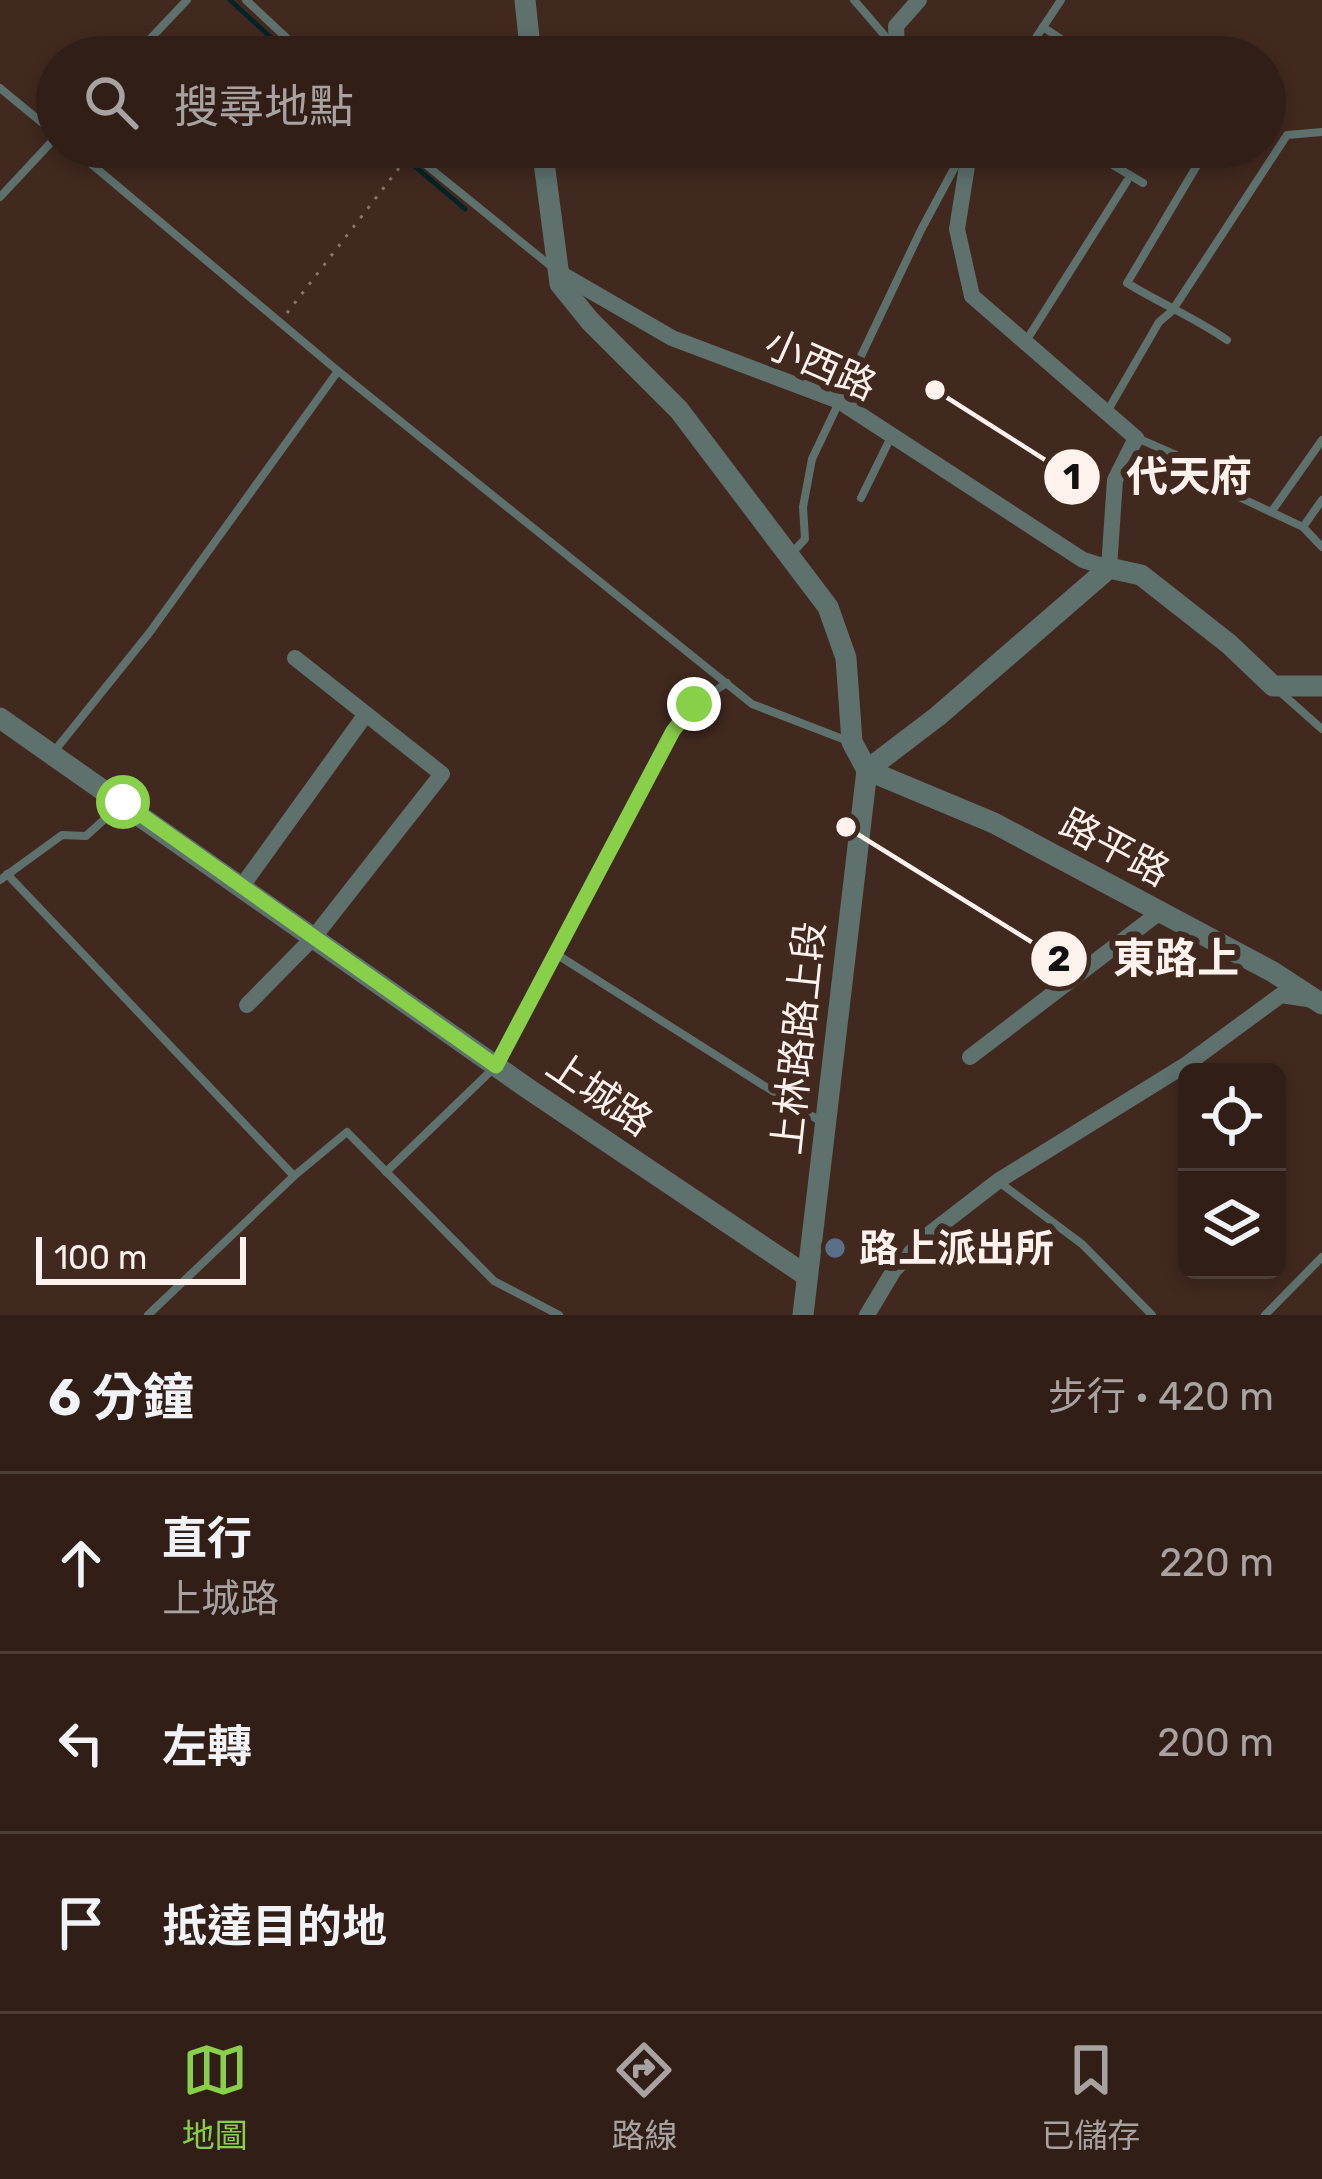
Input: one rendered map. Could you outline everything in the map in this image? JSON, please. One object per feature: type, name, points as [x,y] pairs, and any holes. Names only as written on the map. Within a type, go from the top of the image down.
[{"type":"street","points":[[525,0],[528,36]]},
{"type":"street","points":[[897,36],[896,26],[919,0]]},
{"type":"street","points":[[545,168],[560,284],[679,410],[828,607],[846,658],[852,742],[867,770],[938,716],[1109,568],[1115,480],[1136,438],[972,296],[957,229],[965,168]]},
{"type":"street","name":"小西路","points":[[558,272],[672,338],[839,401],[1083,560],[1109,568]]},
{"type":"street","points":[[1109,568],[1141,575],[1273,686],[1322,686]]},
{"type":"street","points":[[247,1005],[314,937],[442,774],[296,658]]},
{"type":"street","points":[[242,886],[366,714]]},
{"type":"street","name":"上城路","points":[[0,718],[496,1066],[807,1276]]},
{"type":"street","name":"路平路","points":[[867,770],[994,823],[1320,998]]},
{"type":"street","name":"上林路路上段","points":[[803,1315],[867,770]]},
{"type":"street","points":[[970,1057],[1160,912]]},
{"type":"street","points":[[867,1315],[894,1270],[928,1234],[998,1181],[1187,1064],[1281,995],[1320,998]]},
{"type":"lane","points":[[153,36],[187,0]]},
{"type":"lane","points":[[246,0],[285,36]]},
{"type":"lane","points":[[854,0],[885,36]]},
{"type":"lane","points":[[1037,36],[1061,0]]},
{"type":"lane","points":[[1043,27],[1056,36]]},
{"type":"lane","points":[[0,88],[36,118]]},
{"type":"lane","points":[[1286,137],[1322,132]]},
{"type":"lane","points":[[0,197],[36,158]]},
{"type":"lane","points":[[96,168],[338,371],[752,704],[852,742]]},
{"type":"lane","points":[[429,168],[558,272]]},
{"type":"lane","points":[[791,554],[806,538],[803,507],[812,458],[951,168]]},
{"type":"lane","points":[[1118,168],[1143,183]]},
{"type":"lane","points":[[1195,168],[1127,283],[1172,311],[1187,313],[1227,340]]},
{"type":"lane","points":[[1106,412],[1160,322],[1172,311],[1265,168]]},
{"type":"lane","points":[[1025,342],[1127,181]]},
{"type":"lane","points":[[52,754],[150,632],[338,371]]},
{"type":"lane","points":[[860,498],[892,436]]},
{"type":"lane","points":[[1136,438],[1176,454],[1209,483],[1303,526],[1322,548]]},
{"type":"lane","points":[[1272,511],[1322,440]]},
{"type":"lane","points":[[1303,526],[1322,500]]},
{"type":"lane","points":[[386,1172],[496,1066],[673,731],[694,704],[727,683]]},
{"type":"lane","points":[[1273,686],[1322,729]]},
{"type":"lane","points":[[123,802],[86,836],[62,835],[3,877],[294,1176]]},
{"type":"lane","points":[[556,954],[825,1124]]},
{"type":"lane","points":[[148,1315],[346,1132],[494,1281],[560,1315]]},
{"type":"lane","points":[[998,1181],[1082,1244],[1152,1315]]},
{"type":"lane","points":[[1265,1315],[1322,1257]]},
{"type":"path","points":[[280,322],[394,168]]},
{"type":"waterway","points":[[230,0],[269,36]]},
{"type":"waterway","points":[[417,168],[465,209]]},
{"type":"place","name":"代天府","points":[[935,390]]},
{"type":"place","name":"東路上","points":[[846,827]]},
{"type":"place","name":"路上派出所","points":[[835,1248]]},
{"type":"route","points":[[123,802],[496,1066],[673,731],[694,704]]}]
